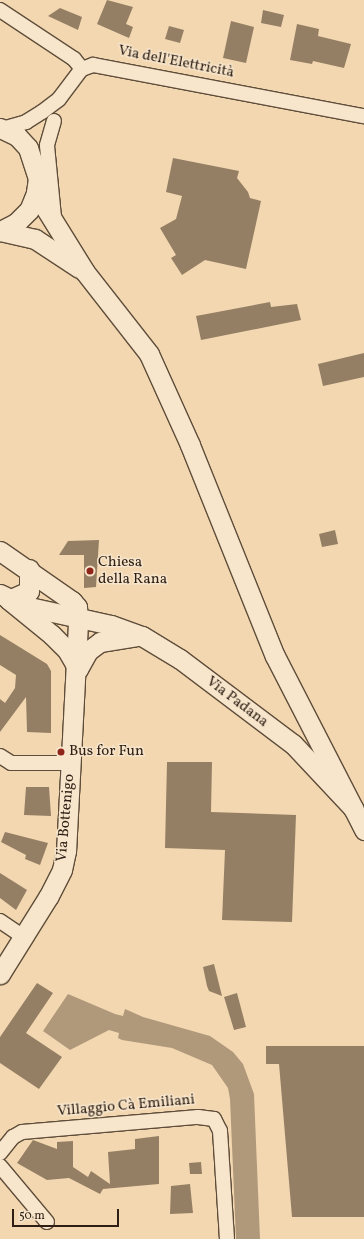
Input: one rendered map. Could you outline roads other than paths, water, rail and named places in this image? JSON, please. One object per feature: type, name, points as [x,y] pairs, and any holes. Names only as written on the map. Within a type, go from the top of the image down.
[{"type":"main road","points":[[1,128],[16,136],[35,162],[36,193],[85,272],[149,354],[190,445],[275,656],[353,808]]},
{"type":"main road","points":[[0,231],[25,214],[36,193]]},
{"type":"main road","points":[[0,231],[35,239],[85,272]]},
{"type":"main road","points":[[0,551],[30,569],[72,601],[78,617]]},
{"type":"main road","points":[[5,597],[28,592],[30,569]]},
{"type":"main road","points":[[5,597],[52,635],[67,650],[78,669]]},
{"type":"main road","name":"Via Padana","points":[[5,597],[142,636],[218,686],[293,744],[353,808],[364,830]]},
{"type":"main road","name":"Via Bottenigo","points":[[0,973],[24,937],[62,870],[66,851],[78,669],[78,617]]},
{"type":"main road","points":[[78,669],[88,651],[100,642],[142,636]]},
{"type":"street","points":[[0,10],[74,59],[82,69],[59,100],[26,122],[1,128]]},
{"type":"street","name":"Via dell'Elettricità","points":[[82,69],[92,65],[134,70],[364,116]]},
{"type":"street","points":[[56,226],[47,160],[47,145],[59,100]]},
{"type":"street","points":[[35,162],[40,142],[54,121]]},
{"type":"street","points":[[0,756],[11,763],[71,763]]},
{"type":"street","points":[[0,921],[24,937]]},
{"type":"street","name":"Villaggio Cà Emiliani","points":[[0,1153],[13,1137],[22,1132],[198,1117],[214,1119],[220,1131],[227,1239]]},
{"type":"street","points":[[0,1166],[47,1222]]},
{"type":"place","name":"Chiesa della Rana","points":[[90,571]]},
{"type":"place","name":"Bus for Fun","points":[[61,752]]}]
